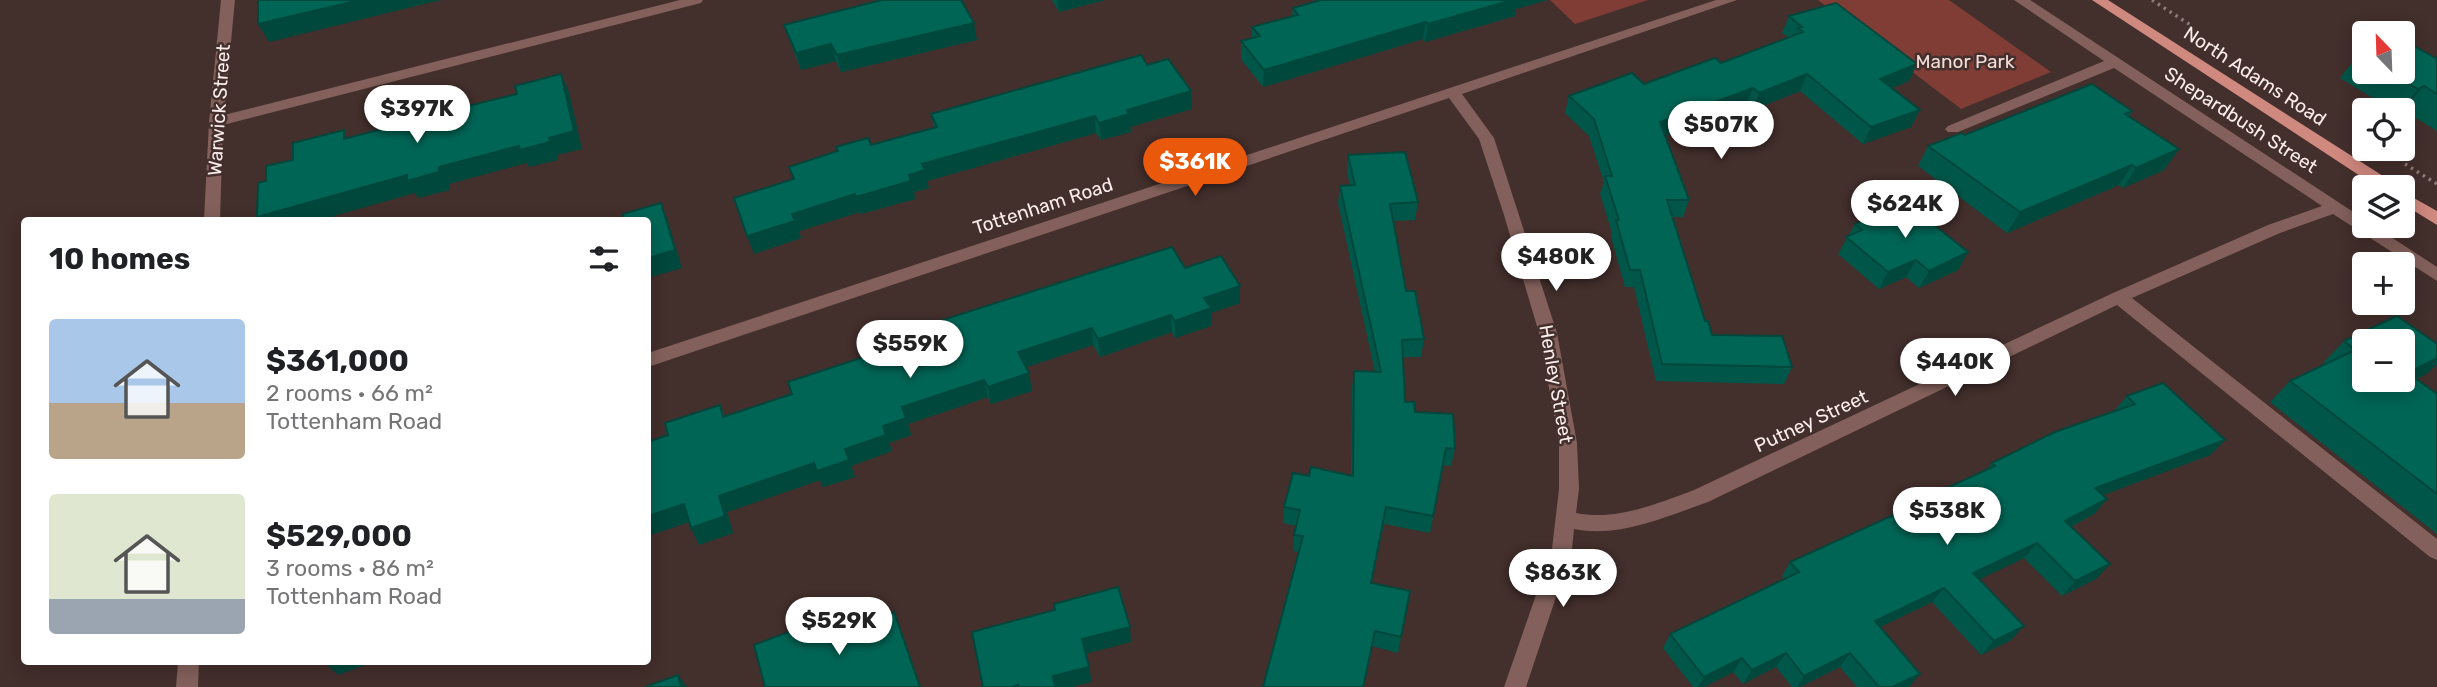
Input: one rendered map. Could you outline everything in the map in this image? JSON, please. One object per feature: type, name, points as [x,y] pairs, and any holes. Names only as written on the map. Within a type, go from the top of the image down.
[{"type":"main road","name":"North Adams Road","points":[[2105,4],[2369,175]]},
{"type":"main road","points":[[2415,205],[2437,219]]},
{"type":"street","name":"Warwick Street","points":[[212,217],[216,122],[228,0]]},
{"type":"street","points":[[216,122],[696,0]]},
{"type":"street","name":"Tottenham Road","points":[[651,359],[1730,0]]},
{"type":"street","name":"Shepardbush Street","points":[[2021,0],[2437,275]]},
{"type":"street","points":[[1953,129],[2115,62]]},
{"type":"street","name":"Henley Street","points":[[1453,93],[1486,138],[1548,333],[1568,443],[1567,520],[1562,549],[1515,687]]},
{"type":"street","name":"Putney Street","points":[[1567,520],[1595,525],[1642,517],[1701,496],[2119,297],[2274,229],[2334,208]]},
{"type":"street","points":[[2119,297],[2437,551]]},
{"type":"street","points":[[187,687],[189,665]]},
{"type":"path","points":[[2152,0],[2181,19]]},
{"type":"green space","points":[[1550,0],[1648,0],[1575,24]]},
{"type":"green space","name":"Manor Park","points":[[1818,0],[1949,0],[2051,72],[1961,109]]},
{"type":"building","points":[[258,0],[360,0],[258,24]]},
{"type":"building","points":[[882,0],[961,0],[974,23],[837,55],[831,44],[796,53],[784,25]]},
{"type":"building","points":[[1321,0],[1512,0],[1428,24],[1426,22],[1264,70],[1241,41],[1260,36],[1252,27],[1298,15],[1293,8]]},
{"type":"building","points":[[1836,3],[1917,64],[1880,79],[1920,110],[1871,127],[1807,74],[1759,93],[1753,88],[1660,122],[1689,200],[1667,200],[1705,321],[1708,321],[1712,335],[1782,336],[1792,367],[1662,364],[1640,270],[1630,270],[1616,220],[1619,220],[1605,176],[1612,176],[1594,119],[1569,96],[1632,73],[1644,84],[1715,58],[1721,63],[1803,32],[1798,28],[1802,27],[1789,16]]},
{"type":"building","points":[[2415,47],[2437,59],[2437,94],[2424,86],[2418,89],[2409,84],[2415,84]]},
{"type":"building","points":[[1141,55],[1147,65],[1168,59],[1191,91],[1127,110],[1129,114],[1099,123],[1095,116],[922,164],[925,170],[909,175],[911,181],[856,197],[855,194],[792,214],[795,221],[747,236],[734,198],[794,179],[789,167],[838,151],[836,147],[868,138],[871,145],[937,127],[931,114]]},
{"type":"building","points":[[561,74],[574,131],[549,138],[550,142],[520,150],[519,146],[439,167],[439,172],[407,181],[407,175],[257,217],[258,183],[266,181],[266,166],[293,160],[293,143],[344,130],[344,139],[406,123],[405,113],[455,101],[456,109],[517,94],[515,86]]},
{"type":"building","points":[[2092,84],[2132,111],[2125,114],[2179,149],[2136,168],[2132,165],[2020,212],[1928,146],[1962,133],[1965,135]]},
{"type":"building","points":[[1405,152],[1418,202],[1390,204],[1406,291],[1415,291],[1424,339],[1402,340],[1405,402],[1414,402],[1415,412],[1453,414],[1455,449],[1446,448],[1433,516],[1386,507],[1371,583],[1410,591],[1401,637],[1375,631],[1363,687],[1263,687],[1303,536],[1294,535],[1300,510],[1284,507],[1293,473],[1309,476],[1311,467],[1353,476],[1354,371],[1381,372],[1340,186],[1355,185],[1348,155]]},
{"type":"building","points":[[1905,202],[1968,252],[1929,271],[1916,260],[1888,272],[1846,237],[1862,230],[1855,224]]},
{"type":"building","points":[[661,203],[675,250],[651,257],[651,217],[624,217],[623,214]]},
{"type":"building","points":[[1172,247],[1185,268],[1221,256],[1240,286],[1204,298],[1211,308],[1175,321],[1171,315],[1098,339],[1092,328],[1018,352],[1029,373],[988,387],[984,380],[902,407],[906,418],[883,426],[886,435],[845,449],[849,460],[817,471],[814,463],[719,496],[725,516],[691,528],[684,504],[651,515],[651,441],[668,435],[665,423],[720,405],[723,417],[792,394],[788,382],[910,342],[905,332]]},
{"type":"building","points":[[2397,316],[2437,344],[2437,358],[2415,369],[2415,329],[2369,329]]},
{"type":"building","points":[[2352,337],[2352,348],[2344,341]]},
{"type":"building","points":[[2352,351],[2352,392],[2415,392],[2415,378],[2437,394],[2437,494],[2290,381]]},
{"type":"building","points":[[2163,383],[2225,440],[2095,488],[2107,499],[2065,521],[2110,564],[2075,581],[2037,543],[1973,573],[2024,626],[1994,641],[1944,588],[1875,621],[1920,674],[1892,687],[1879,687],[1850,653],[1804,676],[1786,653],[1752,670],[1742,658],[1704,677],[1670,634],[1799,572],[1790,562],[1995,466],[1992,463],[2055,432],[2135,404],[2127,396]]},
{"type":"building","points":[[1118,587],[1130,627],[1082,639],[1089,667],[1053,676],[1055,687],[983,687],[972,632],[1055,610],[1054,604]]},
{"type":"building","points":[[894,612],[920,687],[765,687],[754,645],[810,624],[812,634],[839,623],[842,632]]},
{"type":"building","points":[[678,675],[681,687],[645,687]]}]
